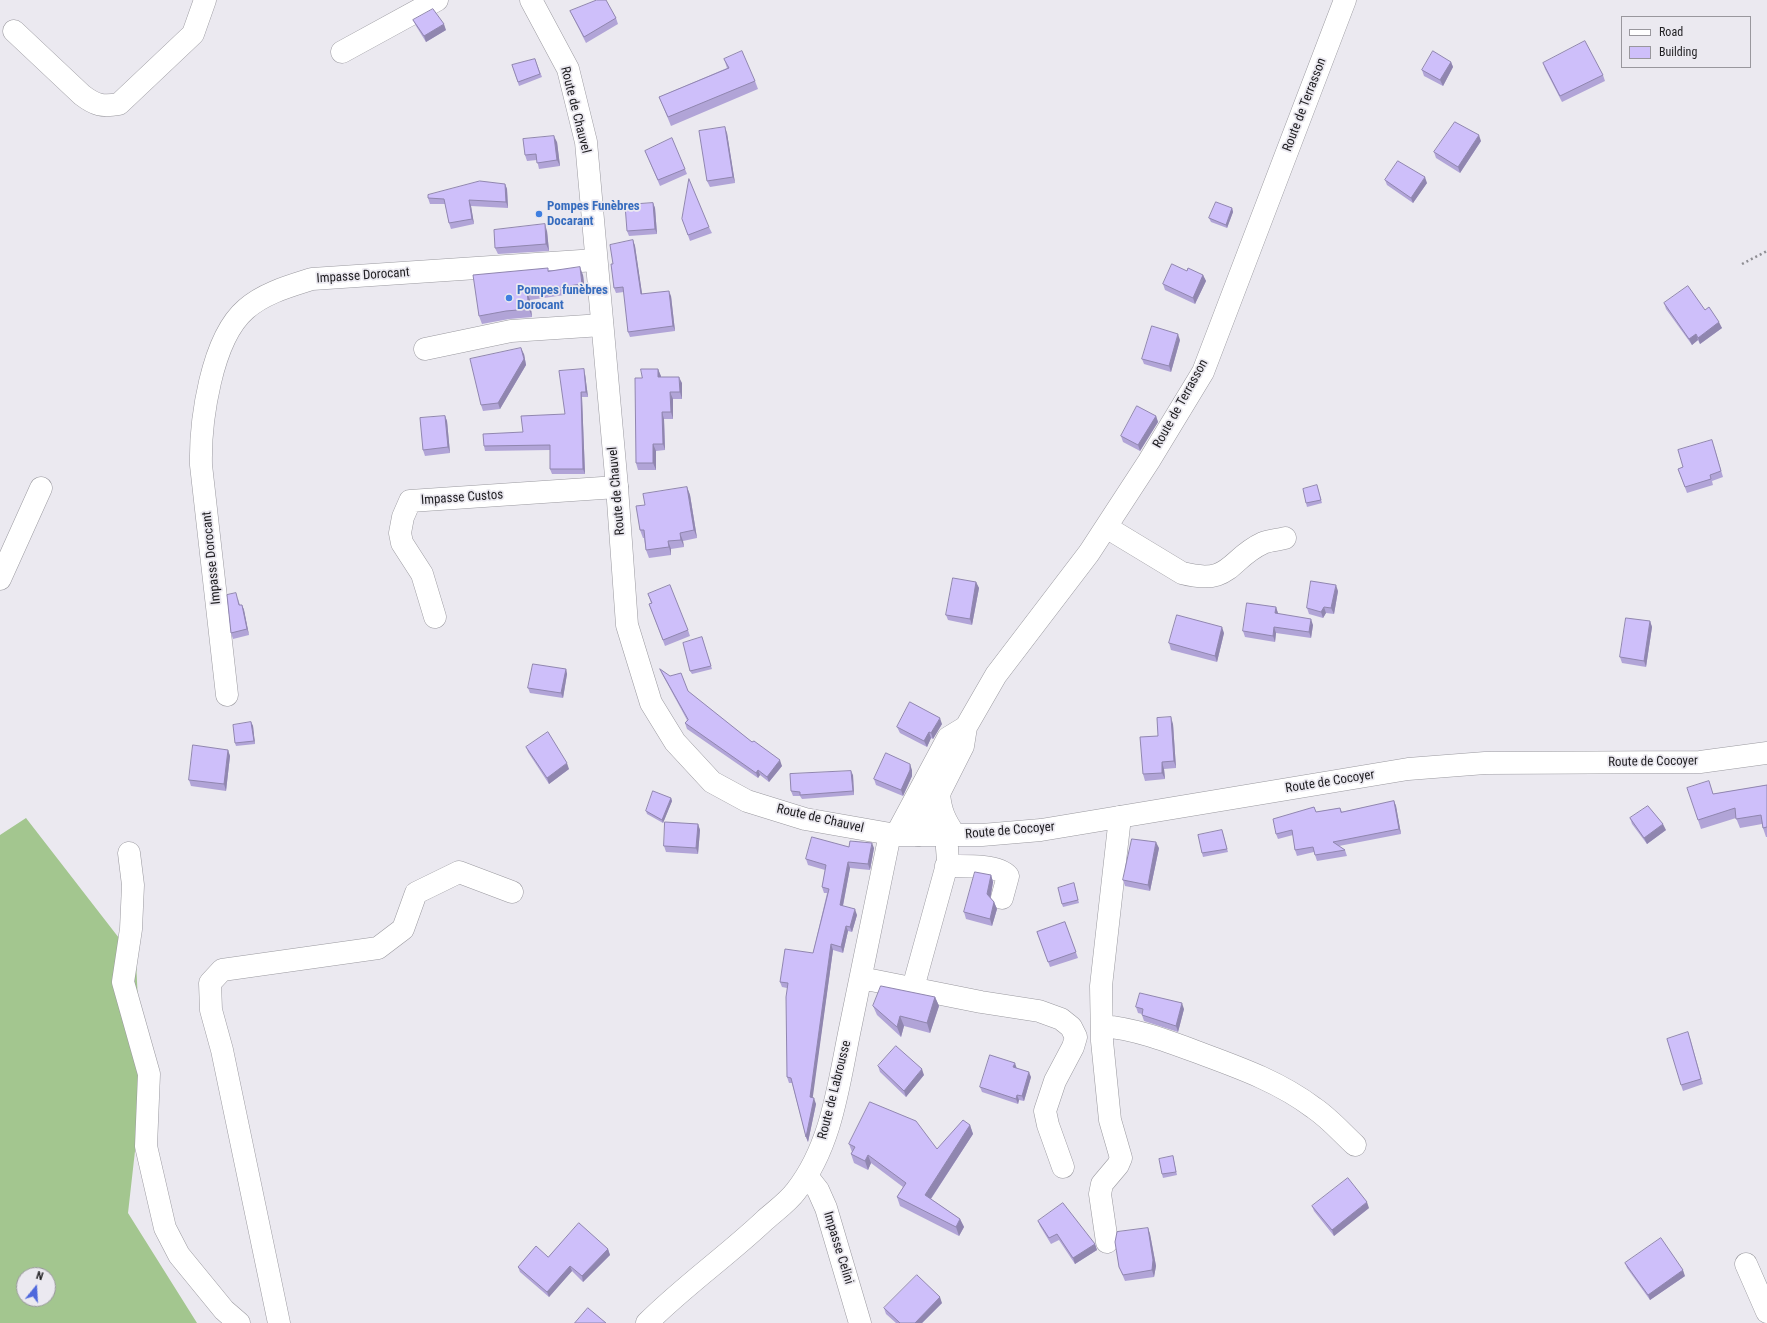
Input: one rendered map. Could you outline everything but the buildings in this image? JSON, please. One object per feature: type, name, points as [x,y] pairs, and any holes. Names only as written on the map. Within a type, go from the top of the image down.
[{"type":"street","points":[[14,31],[82,95],[94,104],[105,106],[119,104],[193,34],[205,0]]},
{"type":"street","points":[[342,52],[437,0]]},
{"type":"street","name":"Route de Chauvel","points":[[531,0],[568,69],[586,142],[617,487],[627,625],[651,703],[675,742],[712,782],[747,801],[805,818],[893,834]]},
{"type":"street","name":"Route de Terrasson","points":[[918,835],[964,746],[966,727],[996,675],[1089,553],[1149,461],[1203,372],[1345,0]]},
{"type":"street","name":"Impasse Dorocant","points":[[227,694],[202,473],[201,442],[214,368],[229,328],[246,309],[275,291],[312,279],[596,260]]},
{"type":"street","points":[[425,349],[511,331],[602,325]]},
{"type":"street","name":"Impasse Custos","points":[[435,617],[422,574],[402,543],[400,533],[410,501],[617,487]]},
{"type":"street","points":[[0,579],[41,488]]},
{"type":"street","points":[[1106,527],[1182,573],[1196,576],[1211,576],[1223,572],[1264,542],[1285,538]]},
{"type":"street","name":"Route de Terrasson","points":[[893,834],[948,738],[966,727]]},
{"type":"street","name":"Route de Cocoyer","points":[[893,834],[982,835],[1041,830],[1408,769],[1485,763],[1700,762],[1767,753]]},
{"type":"street","points":[[916,977],[947,864],[950,835],[940,810],[939,793]]},
{"type":"street","points":[[1107,1242],[1100,1194],[1102,1184],[1118,1166],[1121,1158],[1110,1120],[1102,1026],[1101,986],[1120,817]]},
{"type":"street","name":"Route de Labrousse","points":[[647,1323],[669,1300],[767,1219],[795,1193],[807,1176],[828,1130],[893,834]]},
{"type":"street","points":[[129,853],[133,885],[131,929],[123,982],[149,1074],[146,1146],[165,1228],[179,1255],[224,1310],[239,1323]]},
{"type":"street","points":[[947,864],[980,867],[1005,873],[1008,876],[1002,898]]},
{"type":"street","points":[[279,1323],[222,1050],[211,1010],[210,983],[222,970],[378,948],[403,929],[416,893],[459,872],[512,892]]},
{"type":"street","points":[[861,978],[980,1002],[1039,1011],[1061,1019],[1071,1027],[1076,1037],[1074,1047],[1055,1081],[1045,1111],[1048,1125],[1063,1167]]},
{"type":"street","points":[[1102,1026],[1127,1028],[1170,1042],[1249,1071],[1281,1086],[1315,1108],[1355,1145]]},
{"type":"street","name":"Impasse Celini","points":[[807,1176],[818,1190],[826,1208],[860,1323]]},
{"type":"street","points":[[1746,1264],[1767,1312]]},
{"type":"path","points":[[1742,264],[1767,251]]},
{"type":"green space","points":[[26,818],[136,960],[142,1089],[128,1213],[197,1323],[0,1323],[0,835]]},
{"type":"place","name":"Pompes Funèbres Docarant","points":[[539,214]]},
{"type":"place","name":"Pompes funèbres Dorocant","points":[[509,298]]}]
